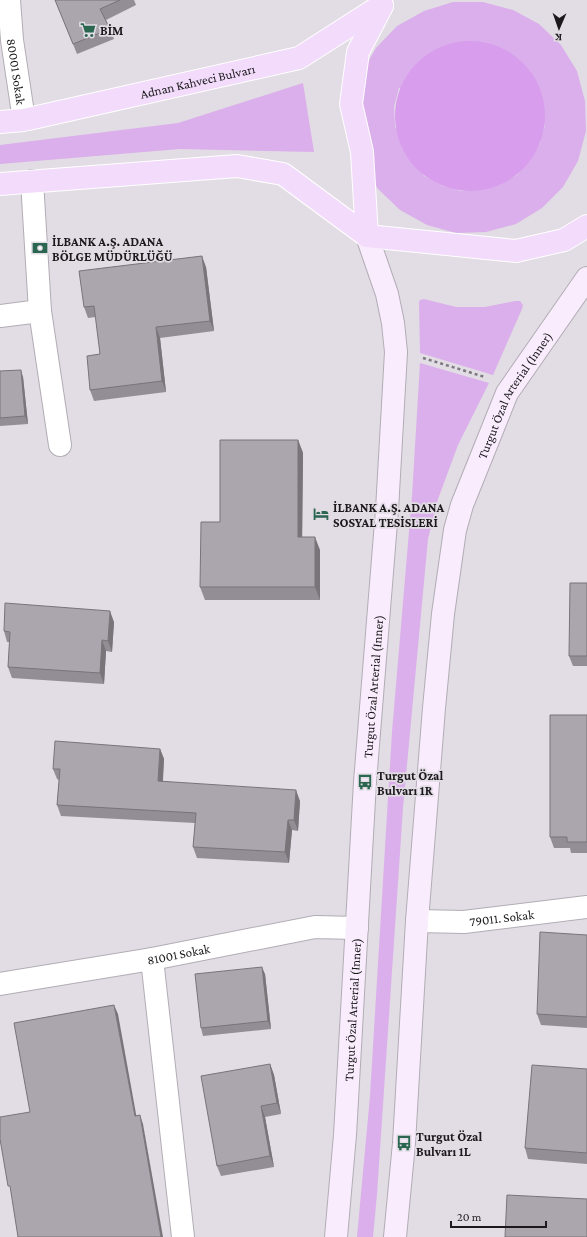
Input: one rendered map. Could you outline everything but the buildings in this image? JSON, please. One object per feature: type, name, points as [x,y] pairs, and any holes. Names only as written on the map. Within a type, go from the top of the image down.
[{"type":"main road","name":"Adnan Kahveci Bulvarı","points":[[0,122],[24,120],[299,58],[385,2]]},
{"type":"main road","points":[[368,236],[362,152],[351,104],[358,52],[385,2]]},
{"type":"main road","points":[[0,184],[237,166],[282,174],[368,236],[516,251],[564,240],[587,226]]},
{"type":"main road","name":"Turgut Özal Arterial (Inner)","points":[[336,1237],[345,1135],[365,782],[387,510],[396,352],[393,323],[387,294],[368,236]]},
{"type":"main road","name":"Turgut Özal Arterial (Inner)","points":[[395,1237],[404,1143],[417,921],[442,622],[455,530],[462,505],[507,393],[587,278]]},
{"type":"street","name":"80001 Sokak","points":[[9,0],[12,40],[24,120]]},
{"type":"street","points":[[32,181],[40,311],[60,445]]},
{"type":"street","points":[[0,316],[40,311]]},
{"type":"street","name":"79011. Sokak","points":[[417,921],[464,922],[587,907]]},
{"type":"street","name":"81001 Sokak","points":[[0,984],[152,959],[315,927],[357,928]]},
{"type":"street","points":[[152,959],[183,1237]]},
{"type":"path","points":[[420,358],[490,378]]},
{"type":"shaded area","points":[[453,2],[483,2],[513,10],[539,24],[561,45],[577,71],[585,101],[586,131],[578,161],[563,187],[542,208],[516,224],[486,232],[456,233],[427,225],[400,210],[378,189],[362,163],[361,74],[376,48],[397,26],[424,11]],"holes":[[[399,88],[545,125],[540,144],[530,161],[517,175],[499,185],[461,191],[442,186],[424,176],[395,127],[394,107]]]},
{"type":"shaded area","points":[[477,41],[506,49],[528,68],[537,80],[540,87],[544,101],[544,131],[537,152],[518,174],[506,183],[499,186],[485,190],[463,191],[434,183],[422,174],[407,158],[400,145],[396,131],[395,109],[403,80],[412,68],[428,53],[441,46],[455,42]]},
{"type":"shaded area","points":[[303,83],[314,152],[180,149],[0,164],[0,145],[178,123]]},
{"type":"shaded area","points":[[424,299],[456,307],[485,307],[520,301],[523,305],[522,309],[493,375],[420,353],[419,302],[420,300]]},
{"type":"shaded area","points":[[420,363],[489,383],[458,445],[438,499],[428,539],[403,808],[373,1237],[357,1237],[370,1096],[392,732],[412,496]]},
{"type":"place","name":"BİM","points":[[88,30]]},
{"type":"place","name":"İLBANK A.Ş. ADANA BÖLGE MÜDÜRLÜĞÜ","points":[[40,248]]},
{"type":"place","name":"İLBANK A.Ş. ADANA SOSYAL TESİSLERİ","points":[[321,514]]},
{"type":"place","name":"Turgut Özal Bulvarı 1R","points":[[365,782]]},
{"type":"place","name":"Turgut Özal Bulvarı 1L","points":[[404,1143]]}]
